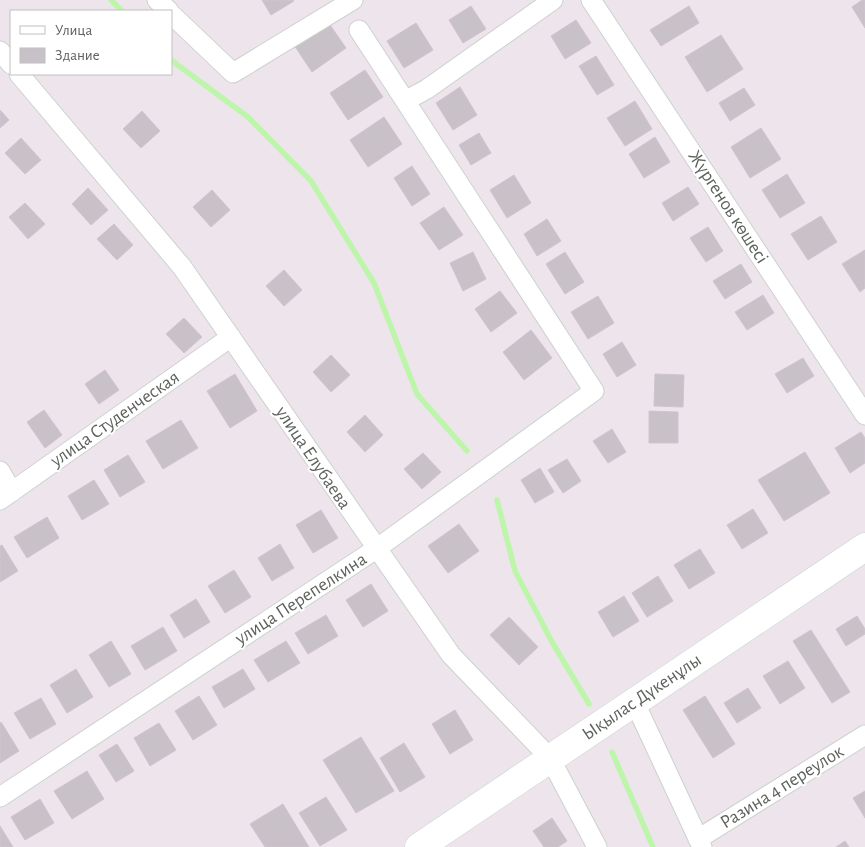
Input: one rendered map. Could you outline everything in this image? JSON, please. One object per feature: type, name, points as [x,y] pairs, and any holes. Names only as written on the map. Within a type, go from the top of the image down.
[{"type":"street","points":[[157,0],[168,10]]},
{"type":"street","points":[[172,14],[233,73],[353,0]]},
{"type":"street","points":[[359,30],[406,101],[427,89],[553,0]]},
{"type":"street","name":"Жүргенов көшесі","points":[[592,0],[865,415]]},
{"type":"street","points":[[0,51],[10,63]]},
{"type":"street","name":"улица Елубаева","points":[[20,75],[182,267],[451,656],[550,758],[597,847]]},
{"type":"street","name":"улица Перепелкина","points":[[0,797],[376,550],[594,391],[406,101]]},
{"type":"street","name":"улица Студенческая","points":[[6,496],[231,337]]},
{"type":"street","points":[[0,471],[6,496]]},
{"type":"street","name":"Ықылас Дүкенұлы","points":[[419,847],[865,547]]},
{"type":"street","points":[[635,703],[700,843]]},
{"type":"street","name":"Разина 4 переулок","points":[[700,843],[865,735]]},
{"type":"building","points":[[262,0],[293,0],[294,1],[271,15]]},
{"type":"building","points":[[865,0],[865,28],[852,7]]},
{"type":"building","points":[[471,6],[486,29],[463,43],[449,20]]},
{"type":"building","points":[[689,6],[699,23],[661,46],[650,30]]},
{"type":"building","points":[[576,20],[591,43],[565,59],[551,36]]},
{"type":"building","points":[[328,22],[346,48],[312,72],[294,45]]},
{"type":"building","points":[[416,23],[433,50],[404,68],[387,41]]},
{"type":"building","points":[[721,35],[743,69],[707,92],[685,57]]},
{"type":"building","points":[[596,56],[614,85],[597,95],[579,66]]},
{"type":"building","points":[[365,70],[383,97],[348,120],[330,93]]},
{"type":"building","points":[[460,87],[477,115],[453,130],[436,103]]},
{"type":"building","points":[[744,88],[755,105],[730,121],[719,103]]},
{"type":"building","points":[[635,101],[652,129],[625,146],[607,118]]},
{"type":"building","points":[[0,110],[9,120],[0,128]]},
{"type":"building","points":[[142,111],[160,131],[141,148],[123,129]]},
{"type":"building","points":[[384,117],[402,144],[368,167],[350,140]]},
{"type":"building","points":[[761,128],[781,159],[750,178],[731,147]]},
{"type":"building","points":[[479,133],[491,153],[471,165],[459,145]]},
{"type":"building","points":[[655,137],[670,162],[644,178],[629,154]]},
{"type":"building","points":[[21,138],[41,160],[25,174],[5,153]]},
{"type":"building","points":[[412,166],[430,194],[412,206],[394,178]]},
{"type":"building","points":[[787,174],[805,203],[780,218],[762,190]]},
{"type":"building","points":[[514,175],[531,203],[507,218],[490,190]]},
{"type":"building","points":[[688,187],[699,204],[673,221],[662,203]]},
{"type":"building","points":[[88,188],[108,210],[91,225],[72,204]]},
{"type":"building","points":[[212,190],[230,210],[211,227],[193,207]]},
{"type":"building","points":[[25,203],[45,224],[28,239],[9,217]]},
{"type":"building","points":[[444,207],[463,235],[439,250],[420,223]]},
{"type":"building","points":[[821,216],[837,242],[808,260],[791,234]]},
{"type":"building","points":[[547,219],[561,241],[537,256],[524,234]]},
{"type":"building","points":[[114,224],[133,245],[117,260],[97,239]]},
{"type":"building","points":[[708,227],[723,251],[706,262],[690,238]]},
{"type":"building","points":[[865,250],[865,288],[860,292],[842,264]]},
{"type":"building","points":[[473,252],[486,279],[463,291],[450,263]]},
{"type":"building","points":[[565,252],[584,282],[565,294],[546,264]]},
{"type":"building","points":[[741,264],[752,282],[725,299],[713,281]]},
{"type":"building","points":[[284,270],[302,290],[284,306],[266,286]]},
{"type":"building","points":[[500,291],[517,313],[491,332],[475,309]]},
{"type":"building","points":[[763,295],[774,313],[747,330],[735,312]]},
{"type":"building","points":[[598,296],[614,323],[588,339],[571,312]]},
{"type":"building","points":[[184,318],[202,337],[184,353],[166,334]]},
{"type":"building","points":[[531,330],[552,358],[524,380],[503,352]]},
{"type":"building","points":[[622,342],[636,365],[617,377],[603,354]]},
{"type":"building","points":[[331,355],[350,375],[331,392],[313,372]]},
{"type":"building","points":[[803,358],[814,376],[787,393],[775,374]]},
{"type":"building","points":[[105,370],[119,390],[99,404],[85,384]]},
{"type":"building","points":[[235,374],[257,411],[230,428],[207,391]]},
{"type":"building","points":[[655,374],[684,375],[683,407],[654,406]]},
{"type":"building","points":[[44,410],[62,435],[45,448],[27,422]]},
{"type":"building","points":[[649,411],[678,412],[678,443],[649,443]]},
{"type":"building","points":[[365,415],[383,435],[365,452],[347,432]]},
{"type":"building","points":[[181,420],[198,448],[163,469],[146,441]]},
{"type":"building","points":[[612,429],[626,452],[608,463],[593,441]]},
{"type":"building","points":[[861,432],[865,438],[865,463],[850,473],[835,448]]},
{"type":"building","points":[[805,452],[830,493],[784,521],[758,480]]},
{"type":"building","points":[[423,453],[441,472],[422,489],[404,469]]},
{"type":"building","points":[[128,455],[145,482],[120,497],[104,470]]},
{"type":"building","points":[[567,459],[581,481],[563,493],[548,470]]},
{"type":"building","points":[[540,468],[554,492],[535,503],[521,480]]},
{"type":"building","points":[[94,480],[109,504],[82,520],[68,496]]},
{"type":"building","points":[[753,509],[768,533],[742,549],[727,525]]},
{"type":"building","points":[[321,510],[338,538],[313,553],[296,525]]},
{"type":"building","points":[[47,517],[59,538],[27,558],[14,537]]},
{"type":"building","points":[[459,524],[479,551],[448,573],[428,546]]},
{"type":"building","points":[[280,544],[294,568],[272,581],[258,558]]},
{"type":"building","points":[[2,545],[18,571],[0,582],[0,546]]},
{"type":"building","points":[[700,549],[715,573],[689,589],[674,565]]},
{"type":"building","points":[[234,570],[251,597],[225,613],[208,586]]},
{"type":"building","points":[[658,576],[673,601],[647,617],[632,593]]},
{"type":"building","points":[[371,584],[388,611],[363,627],[346,600]]},
{"type":"building","points":[[624,596],[639,621],[613,637],[598,612]]},
{"type":"building","points":[[196,599],[210,622],[184,638],[170,615]]},
{"type":"building","points":[[326,615],[338,636],[308,654],[295,633]]},
{"type":"building","points":[[857,616],[865,629],[865,634],[846,646],[836,629]]},
{"type":"building","points":[[509,617],[538,647],[519,665],[490,635]]},
{"type":"building","points":[[163,627],[177,651],[145,670],[131,646]]},
{"type":"building","points":[[811,630],[850,692],[832,703],[793,641]]},
{"type":"building","points":[[111,641],[131,674],[109,687],[89,655]]},
{"type":"building","points":[[286,641],[300,663],[268,682],[254,660]]},
{"type":"building","points":[[788,661],[805,688],[780,704],[763,676]]},
{"type":"building","points":[[76,669],[93,697],[67,713],[50,685]]},
{"type":"building","points":[[243,669],[255,689],[224,708],[212,687]]},
{"type":"building","points":[[748,688],[761,708],[737,723],[724,703]]},
{"type":"building","points":[[199,696],[217,725],[193,740],[175,711]]},
{"type":"building","points":[[705,696],[735,744],[713,758],[683,710]]},
{"type":"building","points":[[41,698],[56,724],[30,739],[14,713]]},
{"type":"building","points":[[455,710],[473,740],[450,754],[432,724]]},
{"type":"building","points":[[0,723],[19,751],[0,763]]},
{"type":"building","points":[[159,723],[176,750],[150,766],[134,738]]},
{"type":"building","points":[[361,737],[394,791],[356,813],[323,760]]},
{"type":"building","points":[[404,743],[425,777],[400,792],[380,758]]},
{"type":"building","points":[[117,744],[134,771],[116,782],[99,755]]},
{"type":"building","points":[[87,771],[104,799],[72,819],[54,791]]},
{"type":"building","points":[[865,791],[865,818],[853,798]]},
{"type":"building","points":[[326,797],[347,830],[320,846],[299,813]]},
{"type":"building","points":[[40,799],[54,823],[25,840],[11,817]]},
{"type":"building","points":[[283,804],[309,847],[265,847],[250,824]]},
{"type":"building","points":[[552,818],[567,841],[558,847],[544,847],[533,831]]},
{"type":"building","points":[[0,826],[13,847],[0,847]]},
{"type":"building","points":[[845,841],[849,847],[836,847]]},
{"type":"waterway","points":[[111,0],[121,10]]},
{"type":"waterway","points":[[172,61],[248,117],[311,181],[374,283],[417,394],[467,451]]},
{"type":"waterway","points":[[497,500],[515,571],[552,642],[589,704]]},
{"type":"waterway","points":[[612,752],[653,847]]}]
